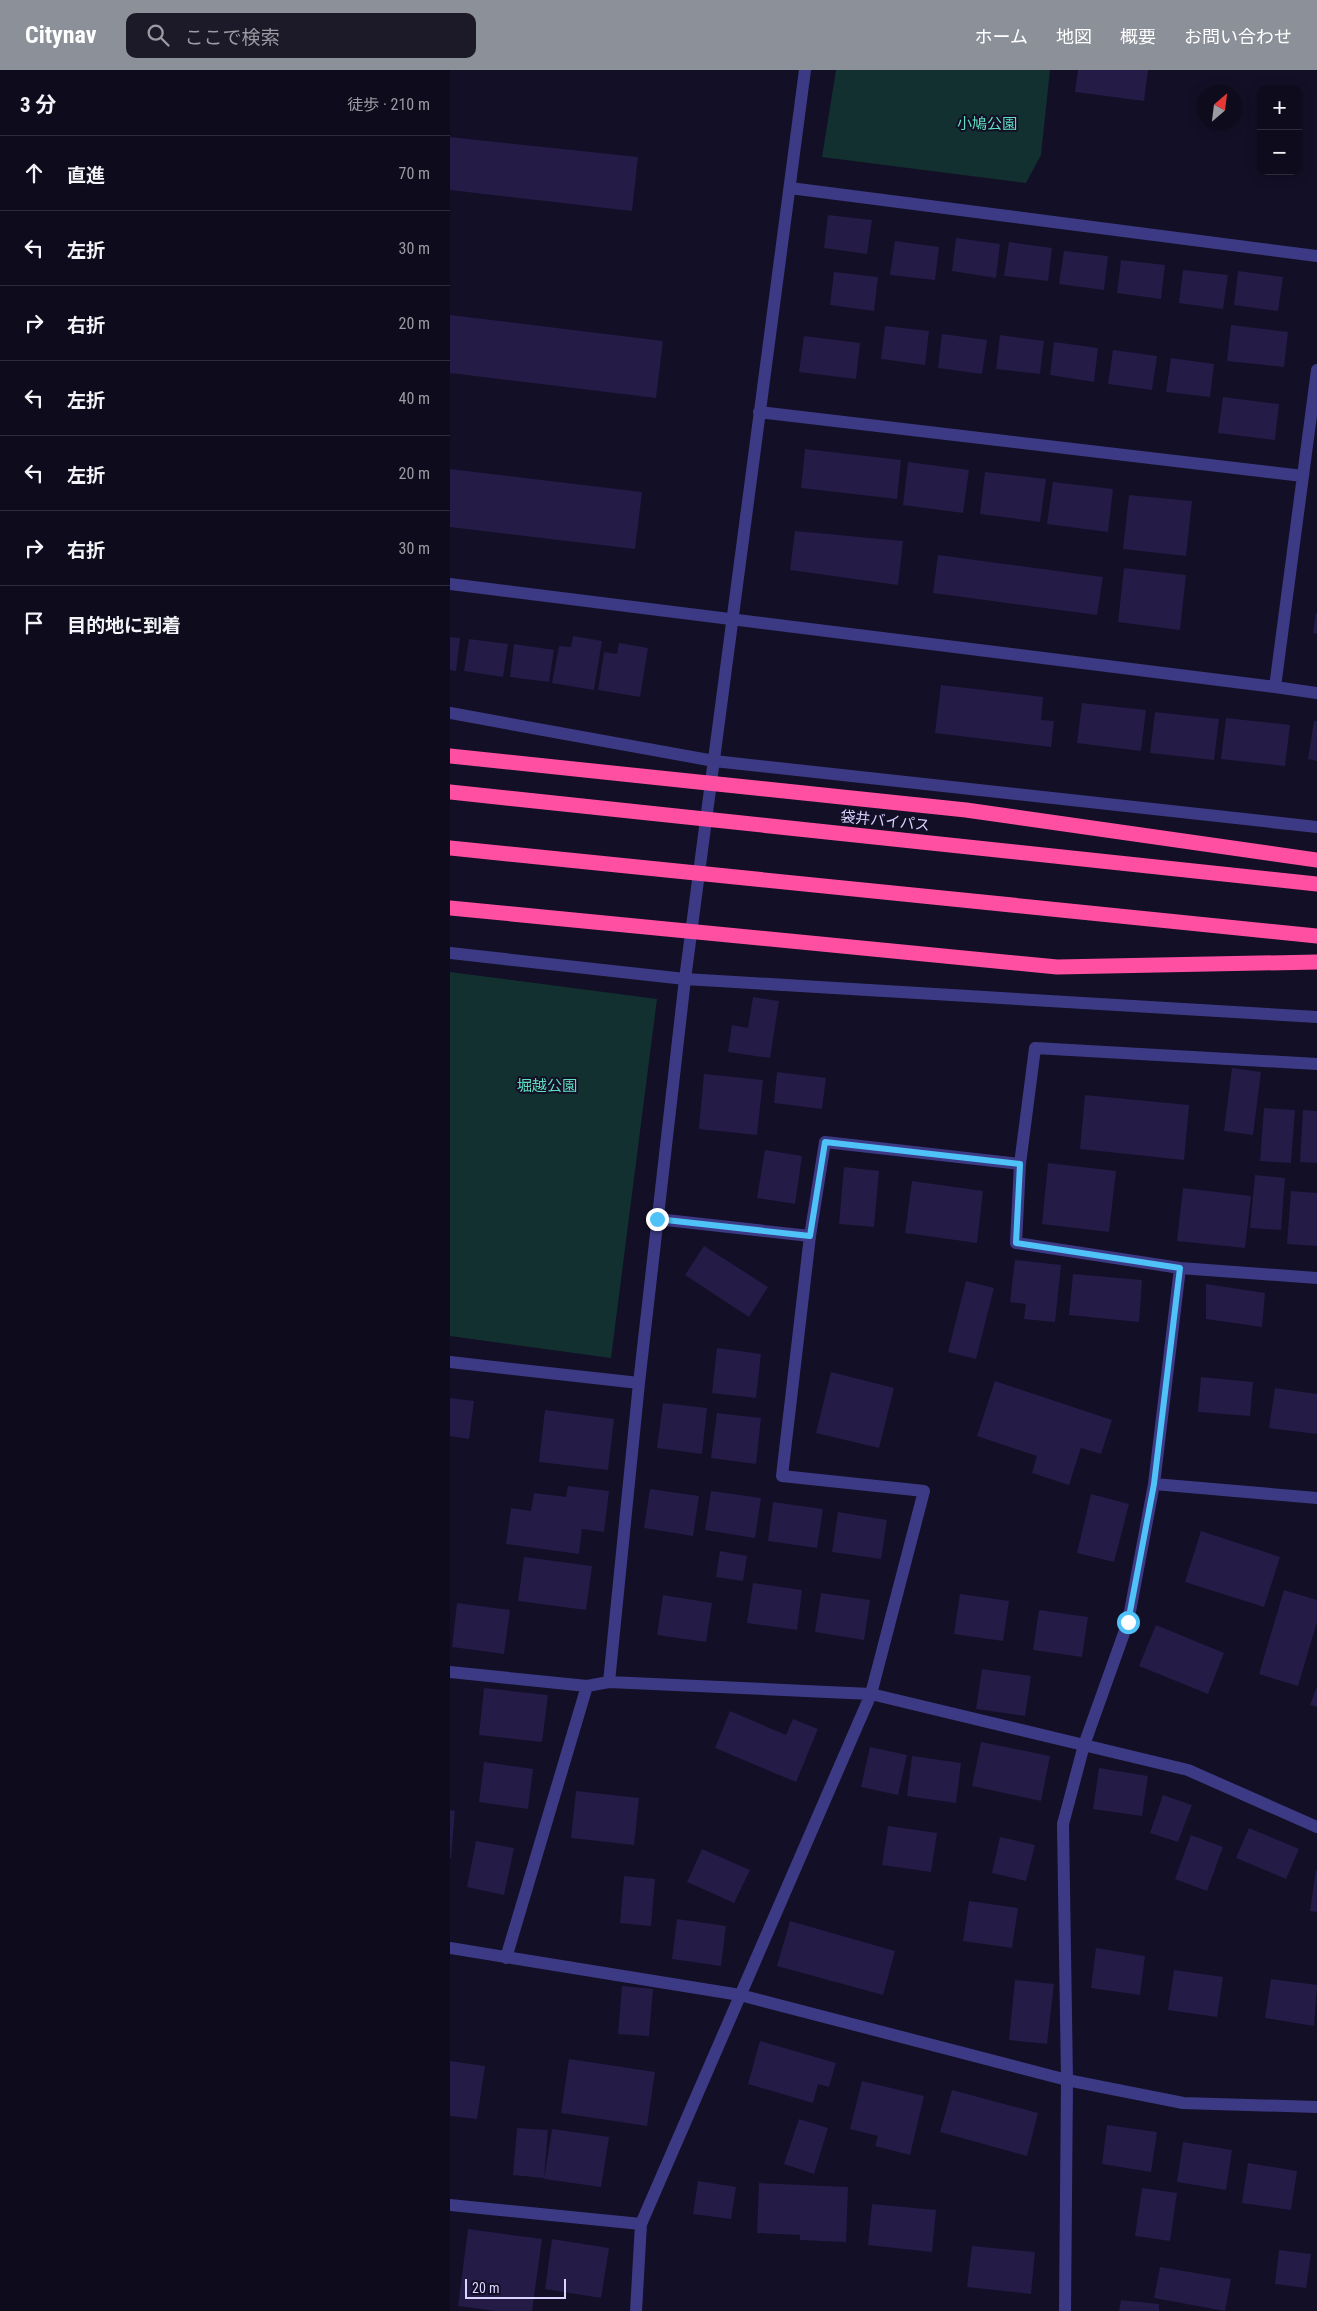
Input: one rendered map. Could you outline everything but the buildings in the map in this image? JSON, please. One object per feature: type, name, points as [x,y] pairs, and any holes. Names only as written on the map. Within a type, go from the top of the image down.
[{"type":"highway","points":[[450,756],[966,810],[1317,860]]},
{"type":"highway","name":"袋井バイパス","points":[[450,792],[1317,884]]},
{"type":"highway","points":[[450,848],[782,880],[1317,936]]},
{"type":"highway","points":[[450,908],[1057,967],[1317,962]]},
{"type":"street","points":[[609,1682],[639,1383],[685,979],[731,618],[805,70]]},
{"type":"street","points":[[790,188],[1317,256]]},
{"type":"street","points":[[1275,687],[1317,370]]},
{"type":"street","points":[[759,412],[1303,476]]},
{"type":"street","points":[[450,584],[1317,693]]},
{"type":"street","points":[[450,713],[714,761],[1317,827]]},
{"type":"street","points":[[450,953],[685,979],[1317,1017]]},
{"type":"street","points":[[1317,1064],[1035,1048],[1020,1164],[1016,1243],[1180,1268],[1317,1278]]},
{"type":"street","points":[[636,2311],[641,2224],[871,1694],[924,1491],[782,1476],[810,1236],[825,1142],[1020,1164]]},
{"type":"street","points":[[657,1219],[810,1236]]},
{"type":"street","points":[[1066,2311],[1067,2080],[1063,1824],[1084,1745],[1128,1622],[1154,1484],[1180,1268]]},
{"type":"street","points":[[450,1362],[639,1383]]},
{"type":"street","points":[[1154,1484],[1317,1498]]},
{"type":"street","points":[[450,1672],[587,1686],[609,1682],[871,1694],[1188,1770],[1317,1827]]},
{"type":"street","points":[[506,1958],[587,1686]]},
{"type":"street","points":[[450,1948],[740,1995],[1067,2080],[1183,2103],[1317,2107]]},
{"type":"street","points":[[450,2205],[641,2224]]},
{"type":"green space","name":"小鳩公園","points":[[836,70],[1050,70],[1041,155],[1026,183],[822,157]]},
{"type":"green space","name":"堀越公園","points":[[450,972],[657,999],[611,1358],[450,1336]]},
{"type":"route","points":[[657,1219],[810,1236],[825,1142],[1020,1164],[1016,1243],[1180,1268],[1154,1484],[1128,1622]]}]
